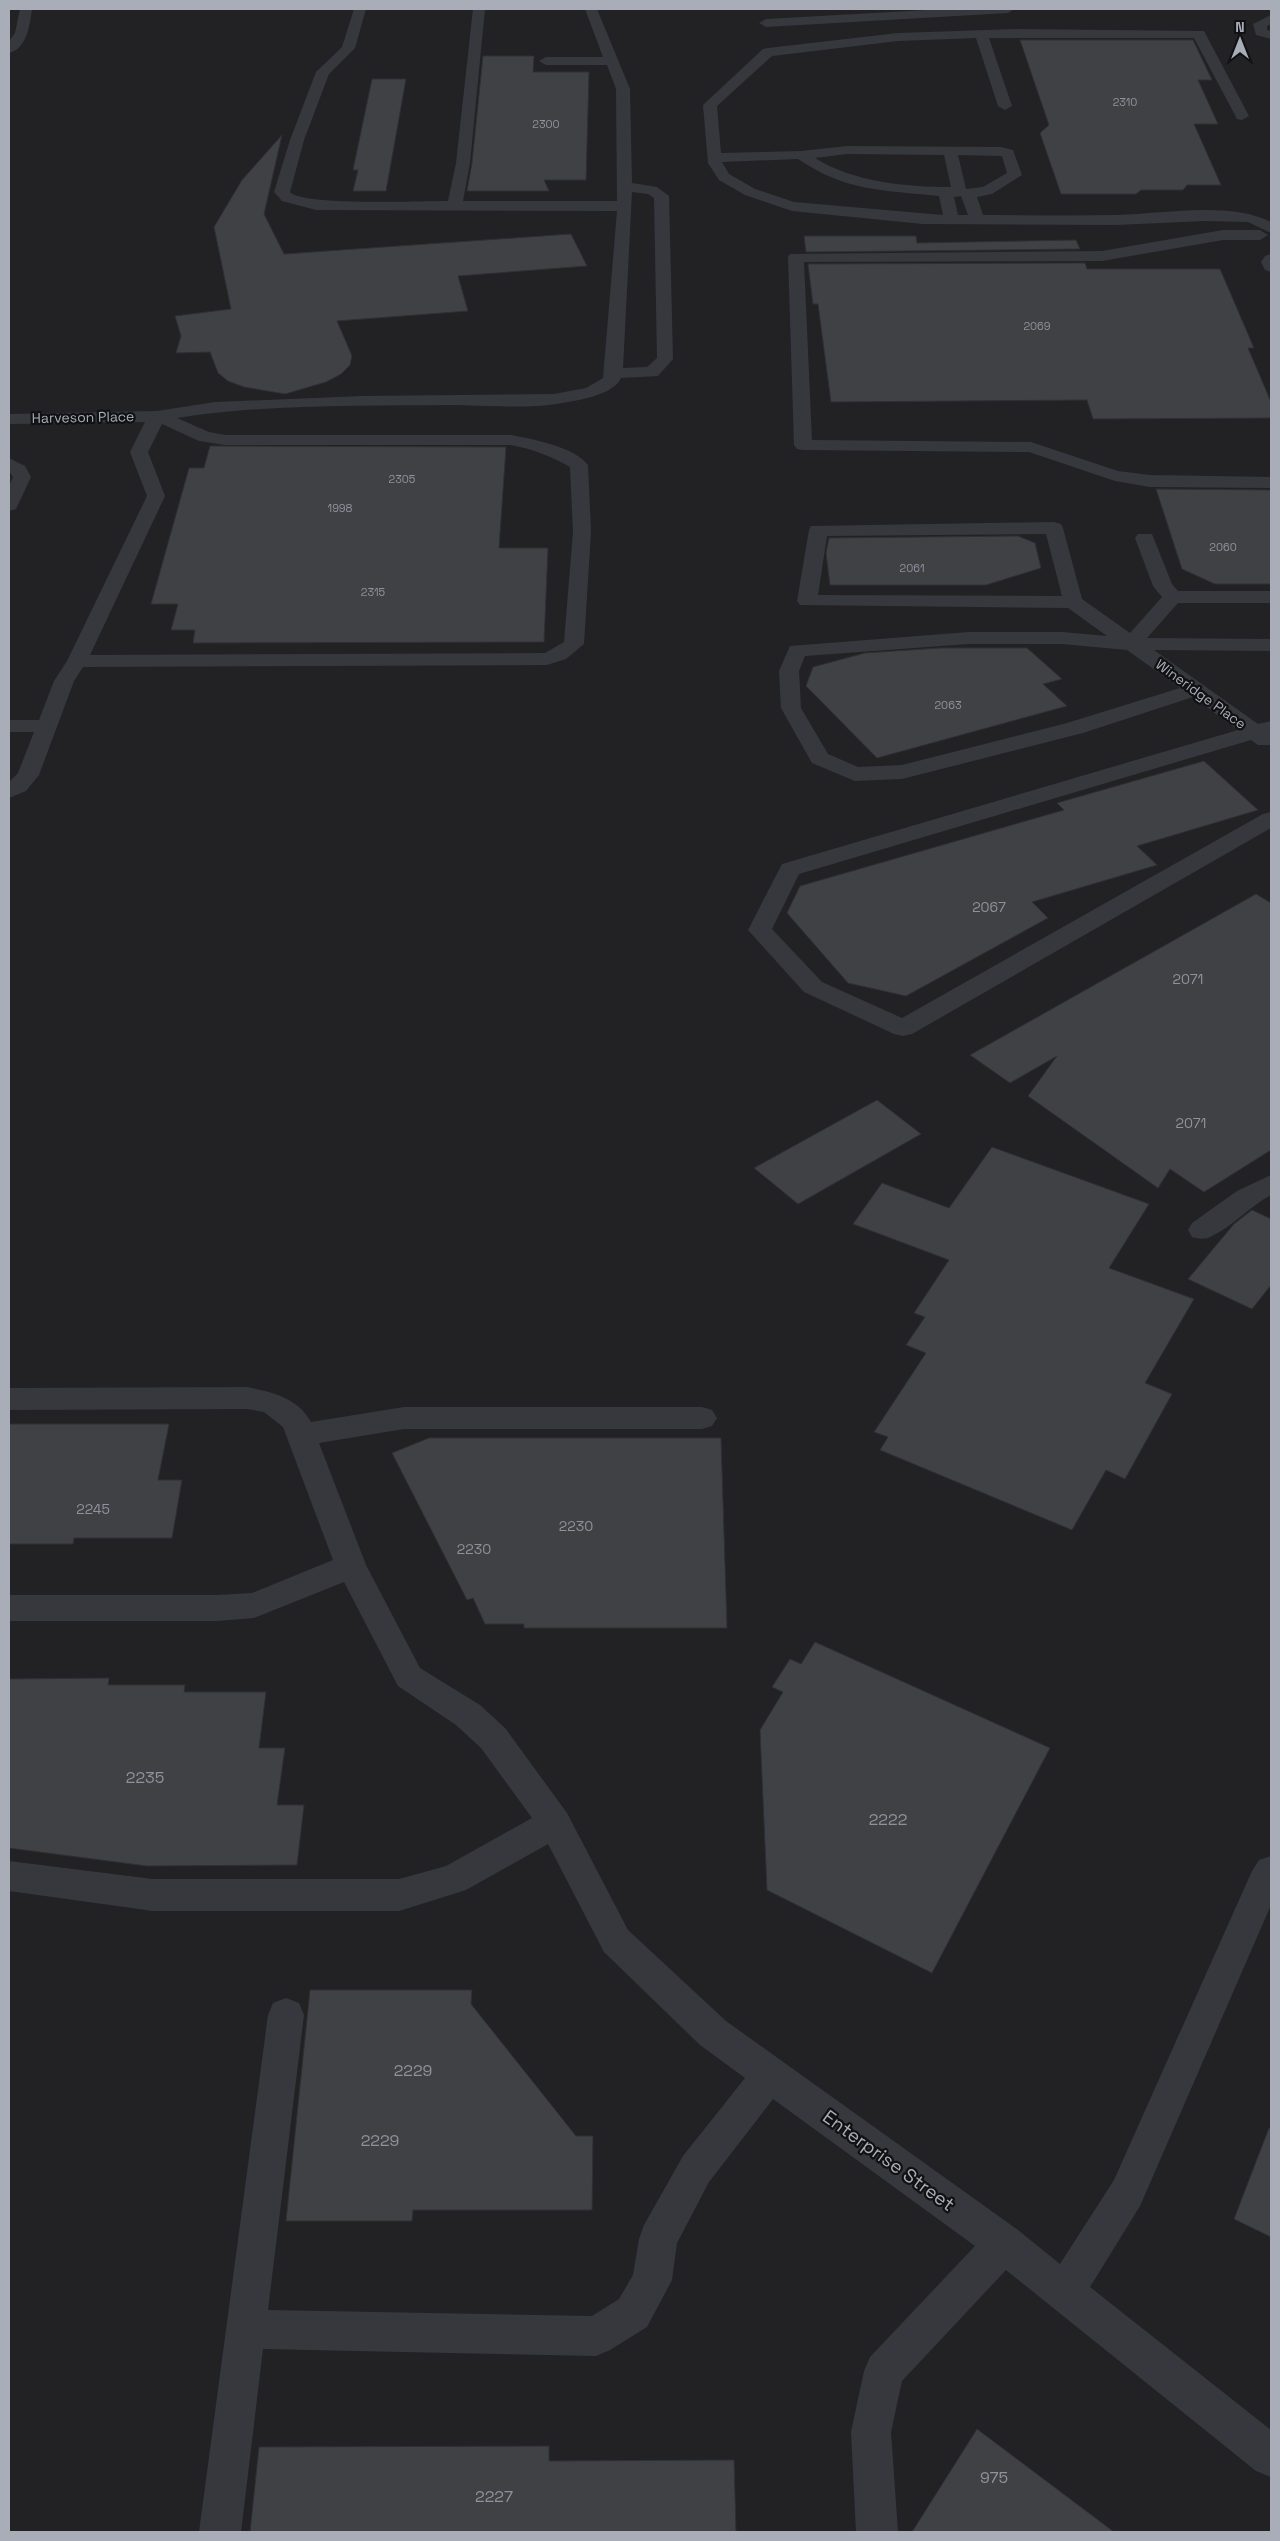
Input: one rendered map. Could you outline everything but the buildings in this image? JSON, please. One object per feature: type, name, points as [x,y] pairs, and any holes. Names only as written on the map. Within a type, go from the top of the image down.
[{"type":"street","points":[[9,49],[21,34],[26,9]]},
{"type":"street","points":[[360,9],[348,48],[323,72],[296,140],[282,192],[286,198],[316,205],[455,205],[556,198],[625,206]]},
{"type":"street","points":[[455,205],[463,163],[479,9]]},
{"type":"street","points":[[591,9],[623,89],[623,181],[625,206],[614,373],[652,372],[664,359],[661,196],[652,190],[625,188]]},
{"type":"street","points":[[763,15],[878,9]]},
{"type":"street","points":[[763,15],[1008,9]]},
{"type":"street","points":[[763,15],[778,42],[758,65],[719,95],[710,105],[714,163],[724,177],[750,192],[792,206],[875,216],[977,220],[1116,220],[1205,216],[1251,218],[1271,228]]},
{"type":"street","points":[[1271,19],[1260,24],[1261,32],[1271,35]]},
{"type":"street","points":[[768,52],[898,37],[980,34],[1199,34],[1242,116]]},
{"type":"street","points":[[980,34],[1005,106]]},
{"type":"street","points":[[546,61],[611,61]]},
{"type":"street","points":[[714,158],[802,155],[847,150],[1001,151],[1008,153],[1015,176],[987,190],[958,193],[862,184],[827,172],[802,155]]},
{"type":"street","points":[[949,151],[958,193],[977,220]]},
{"type":"street","points":[[951,219],[958,193]]},
{"type":"street","points":[[1271,234],[1223,236],[1102,256],[796,257],[802,445],[1031,447],[1115,476],[1150,481],[1271,484]]},
{"type":"street","points":[[1271,259],[1269,262],[1271,267]]},
{"type":"street","name":"Harveson Place","points":[[9,419],[157,416],[215,407],[362,401],[554,399],[582,394],[603,387],[611,381],[614,373]]},
{"type":"street","points":[[9,790],[18,786],[28,775],[64,681],[77,661],[156,496],[139,452],[157,416],[205,437],[225,440],[511,440],[536,444],[558,452],[579,465],[582,532],[574,644],[564,653],[547,659],[77,661]]},
{"type":"street","points":[[9,463],[19,470],[22,477],[9,505]]},
{"type":"street","points":[[1054,528],[1073,602],[807,600],[818,530],[1054,528]]},
{"type":"street","points":[[1145,538],[1163,586],[1173,597],[1271,597]]},
{"type":"street","points":[[1131,644],[1173,597]]},
{"type":"street","name":"Wineridge Place","points":[[1073,602],[1194,690],[1266,735]]},
{"type":"street","points":[[1194,690],[1075,728],[902,772],[855,774],[820,758],[791,708],[789,671],[797,650],[969,638],[1062,638],[1131,644],[1271,645]]},
{"type":"street","points":[[9,726],[46,726]]},
{"type":"street","points":[[1266,735],[790,869],[760,930],[813,987],[903,1028],[1271,818]]},
{"type":"street","points":[[1202,1230],[1246,1197],[1271,1184]]},
{"type":"street","name":"Enterprise Street","points":[[9,1399],[247,1398],[268,1402],[286,1410],[296,1422],[351,1566],[409,1677],[468,1715],[493,1738],[555,1823],[616,1941],[713,2033],[1004,2244],[1271,2456]]},
{"type":"street","points":[[301,1435],[404,1418],[702,1418]]},
{"type":"street","points":[[9,1608],[217,1608],[254,1605],[351,1566]]},
{"type":"street","points":[[9,1876],[153,1895],[399,1895],[454,1879],[555,1823]]},
{"type":"street","points":[[1065,2291],[1127,2192],[1264,1882],[1271,1871]]},
{"type":"street","points":[[220,2532],[286,2015]]},
{"type":"street","points":[[246,2329],[596,2336],[632,2313],[652,2280],[658,2239],[696,2169],[770,2074]]},
{"type":"street","points":[[877,2532],[871,2432],[884,2371],[1004,2244]]},
{"type":"shaded area","points":[[9,9],[1271,9],[1271,2532],[9,2532]]}]
